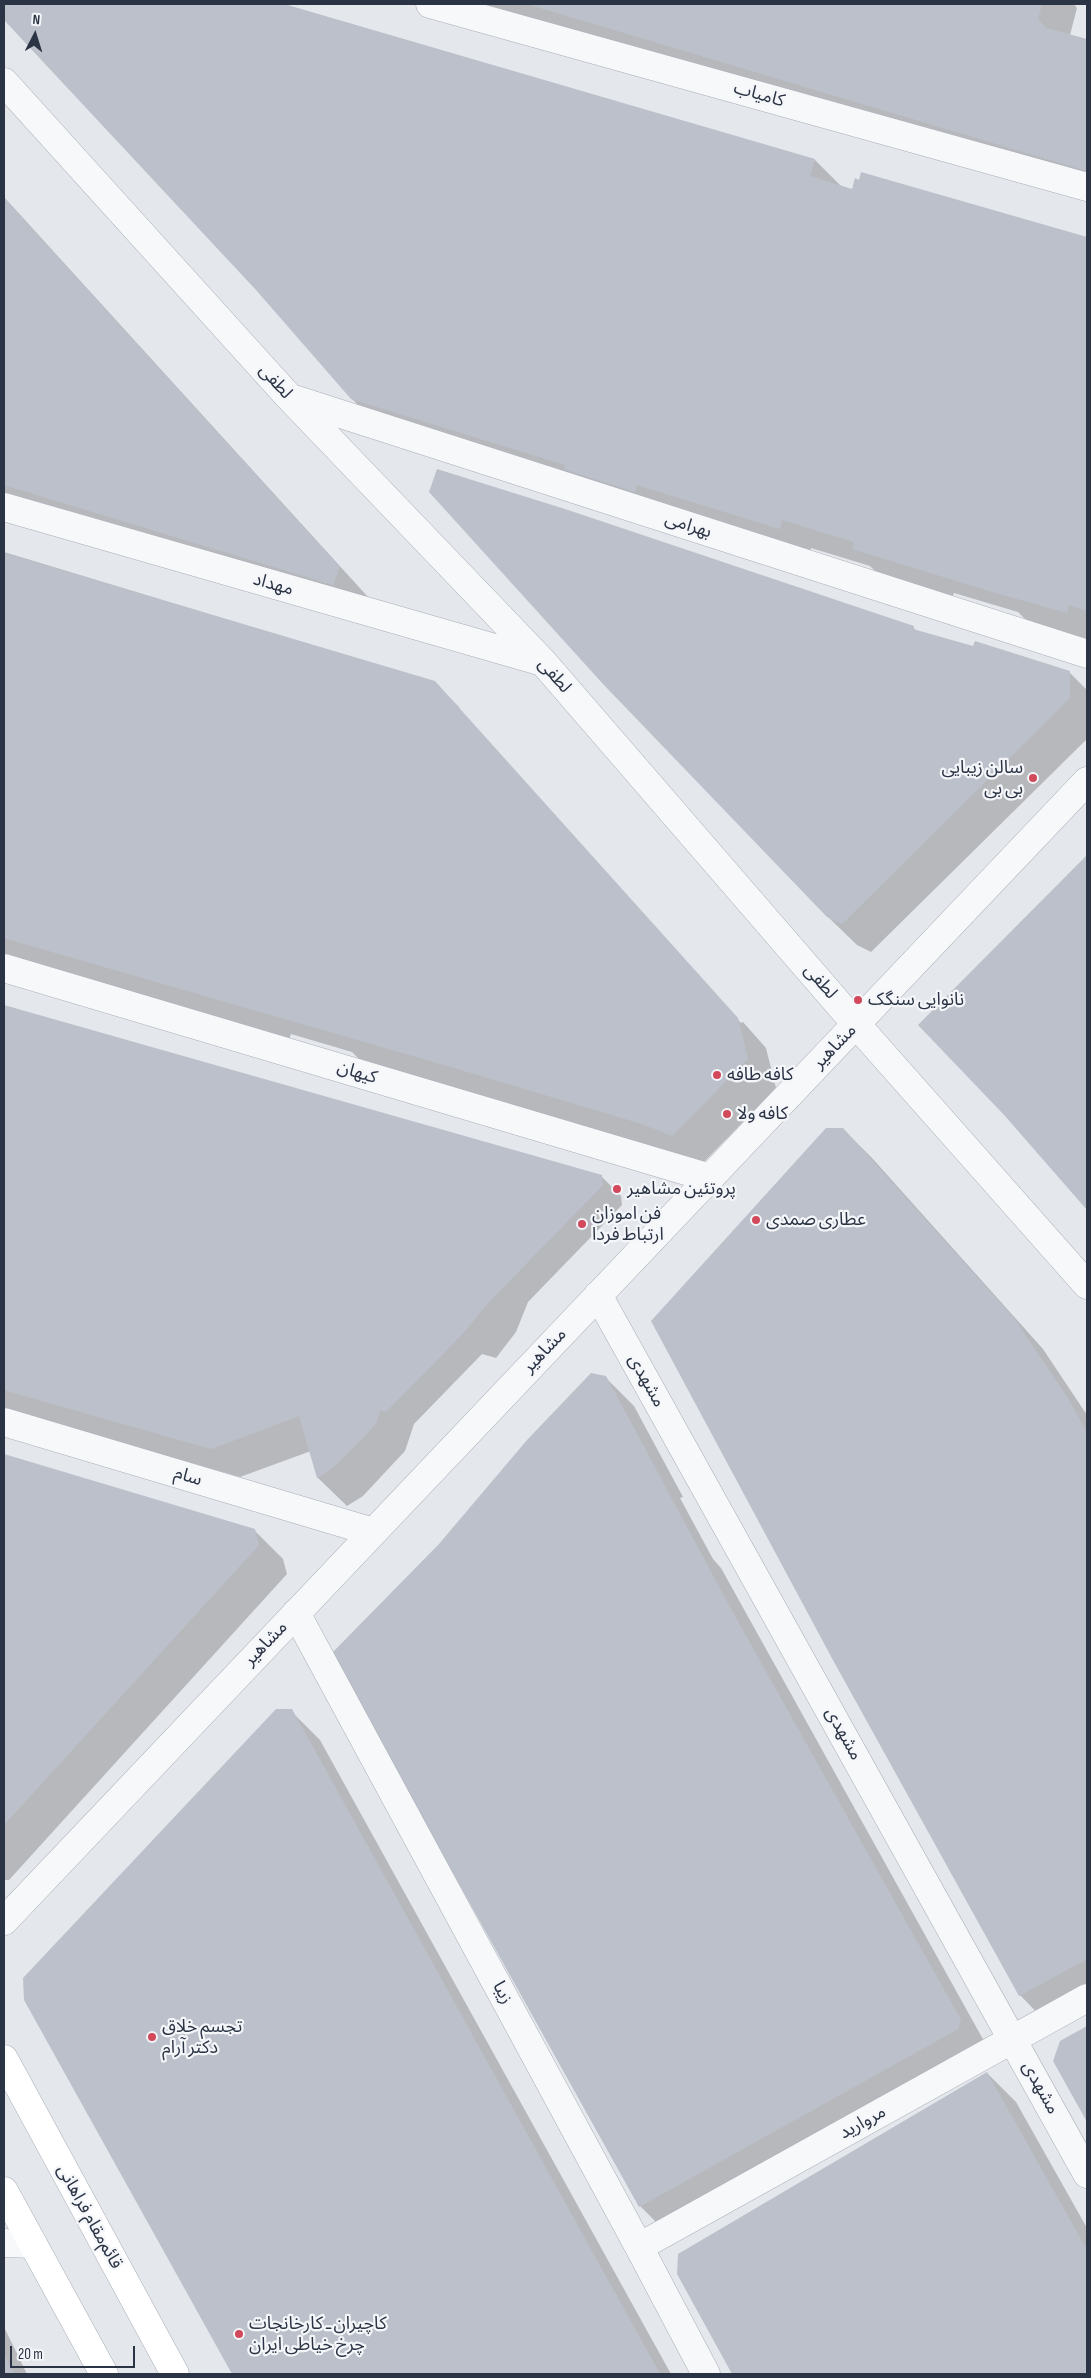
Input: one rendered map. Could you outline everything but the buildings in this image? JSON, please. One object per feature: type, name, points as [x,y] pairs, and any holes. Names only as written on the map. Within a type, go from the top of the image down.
[{"type":"main road","name":"قائم‌مقام فراهانی","points":[[4,2059],[175,2374]]},
{"type":"main road","points":[[4,2191],[104,2374]]},
{"type":"street","name":"کامیاب","points":[[430,4],[1087,187]]},
{"type":"street","name":"لطفی","points":[[4,82],[289,397],[543,662],[856,1024],[1087,1285]]},
{"type":"street","name":"بهرامی","points":[[289,397],[1087,654]]},
{"type":"street","name":"مهداد","points":[[4,507],[543,662]]},
{"type":"street","name":"مشاهیر","points":[[4,1921],[1087,781]]},
{"type":"street","name":"کیهان","points":[[4,968],[710,1178]]},
{"type":"street","name":"مشهدی","points":[[598,1295],[1014,2039],[1087,2174]]},
{"type":"street","name":"سام","points":[[4,1422],[373,1532]]},
{"type":"street","name":"زیبا","points":[[296,1612],[706,2374]]},
{"type":"street","name":"مروارید","points":[[639,2247],[1087,1998]]},
{"type":"street","points":[[4,2243],[33,2244]]},
{"type":"place","name":"سالن زیبایی بی بی","points":[[1033,778]]},
{"type":"place","name":"نانوایی سنگک","points":[[858,1000]]},
{"type":"place","name":"کافه طافه","points":[[717,1075]]},
{"type":"place","name":"کافه ولا","points":[[727,1114]]},
{"type":"place","name":"پروتئین مشاهیر","points":[[617,1189]]},
{"type":"place","name":"عطاری صمدی","points":[[756,1220]]},
{"type":"place","name":"فن اموزان ارتباط فردا","points":[[582,1224]]},
{"type":"place","name":"تجسم خلاق دکتر آرام","points":[[152,2037]]},
{"type":"place","name":"کاچیران ـ کارخانجات چرخ خیاطی ایران","points":[[239,2334]]}]
